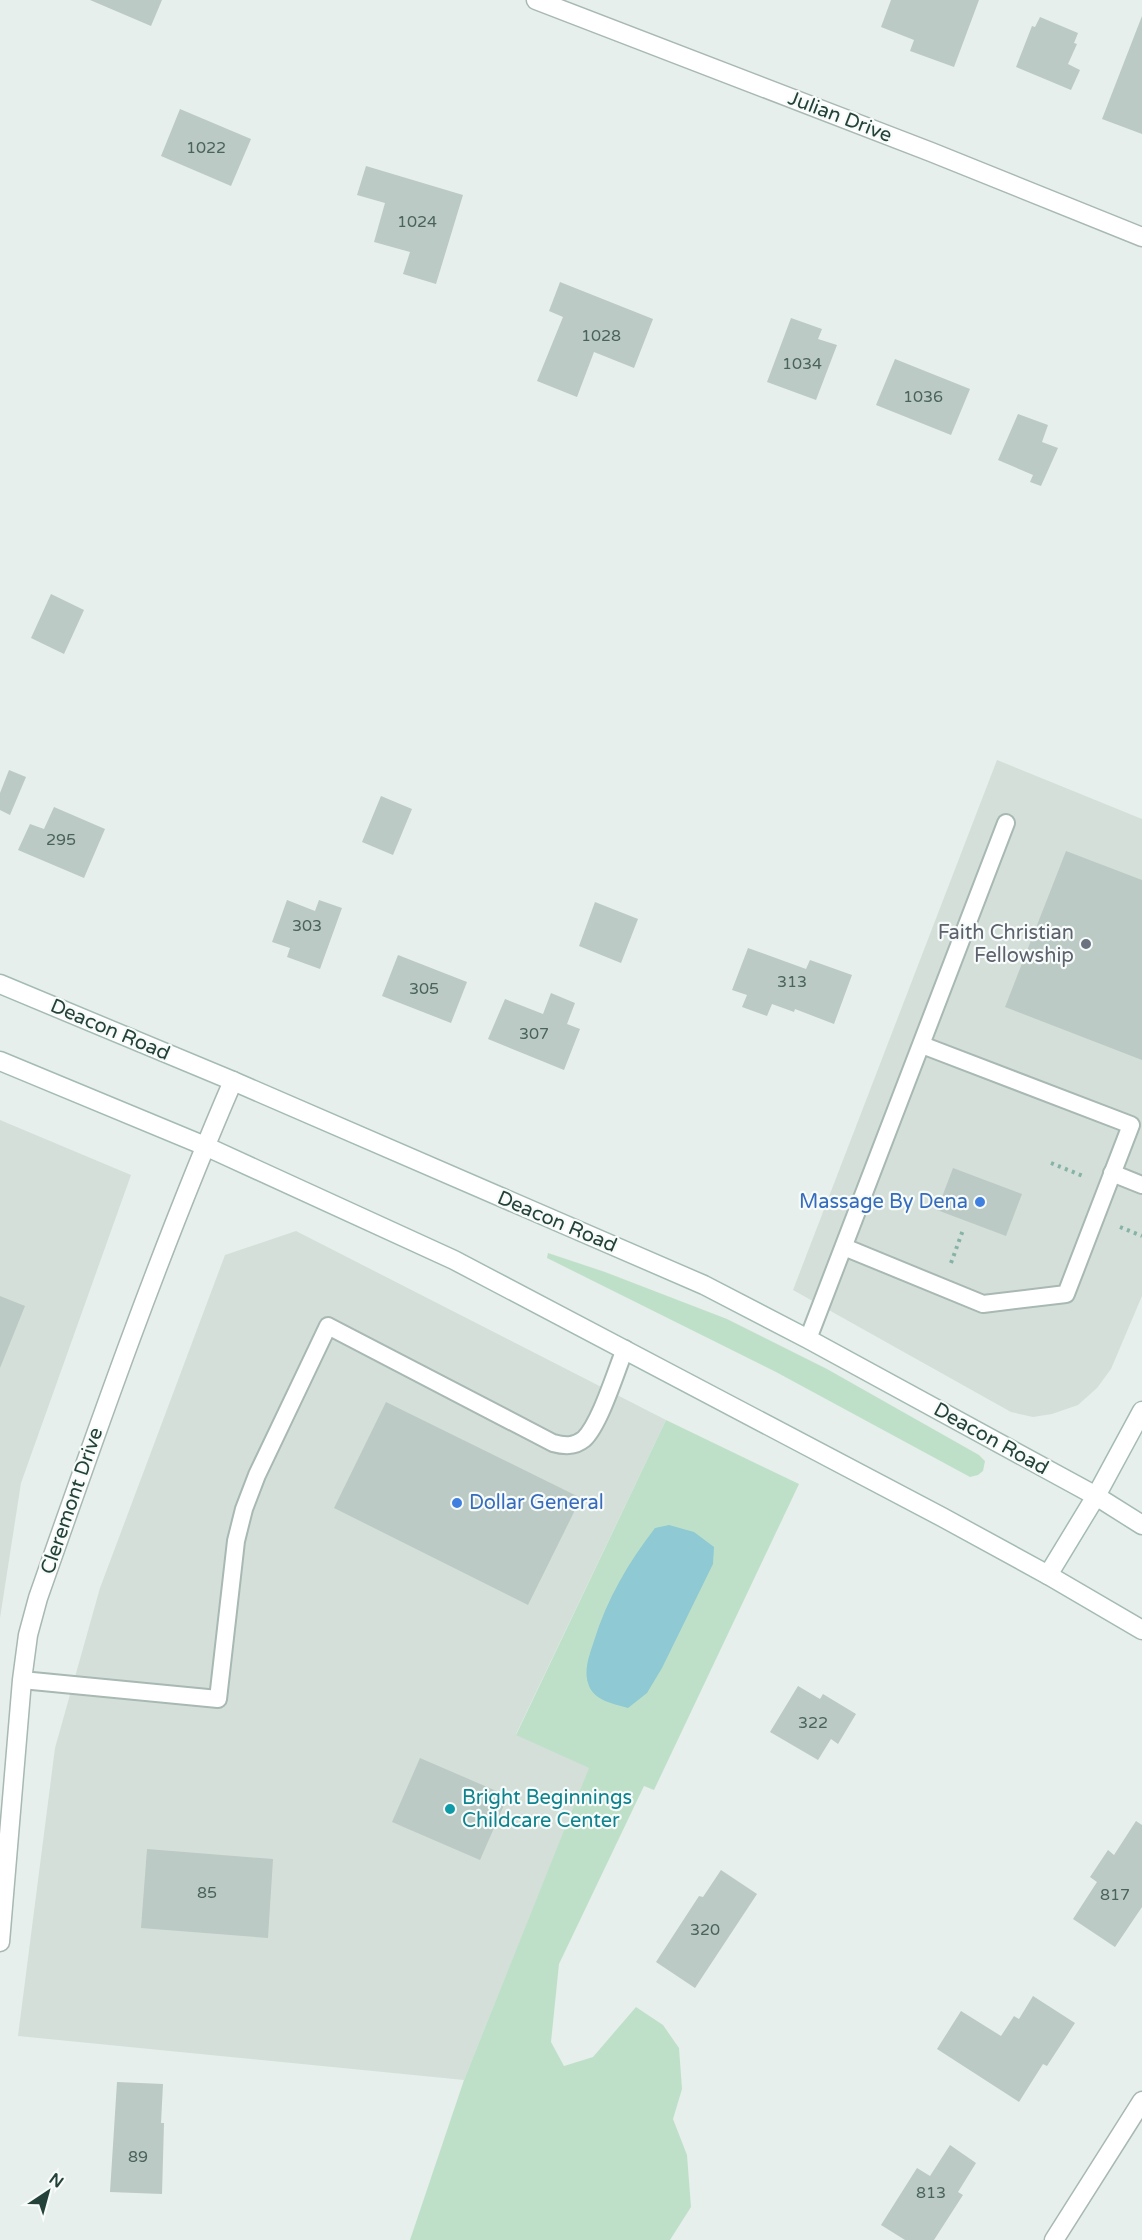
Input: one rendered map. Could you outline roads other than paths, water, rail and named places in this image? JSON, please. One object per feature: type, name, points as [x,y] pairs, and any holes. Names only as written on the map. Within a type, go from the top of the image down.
[{"type":"main road","name":"Julian Drive","points":[[536,0],[931,152],[1142,237]]},
{"type":"main road","name":"Deacon Road","points":[[0,984],[233,1081],[704,1285],[1096,1496],[1142,1525]]},
{"type":"main road","points":[[0,1061],[205,1146],[454,1260],[1048,1575],[1142,1630]]},
{"type":"main road","name":"Cleremont Drive","points":[[0,1942],[22,1680],[28,1635],[38,1598],[124,1351],[233,1081]]},
{"type":"main road","points":[[1048,1575],[1096,1496],[1142,1412]]},
{"type":"main road","points":[[1054,2240],[1142,2101]]},
{"type":"lane","points":[[808,1339],[1006,823]]},
{"type":"lane","points":[[844,1247],[983,1304],[1066,1294],[1110,1179],[1136,1127],[922,1045]]},
{"type":"lane","points":[[1110,1179],[1142,1185]]},
{"type":"lane","points":[[22,1680],[218,1699],[237,1541],[244,1509],[257,1475],[328,1326],[543,1438],[564,1446],[583,1440],[589,1432],[600,1412],[625,1349]]},
{"type":"water","points":[[669,1525],[694,1532],[714,1547],[713,1564],[662,1668],[647,1693],[628,1708],[606,1701],[592,1691],[587,1680],[587,1664],[605,1611],[627,1568],[655,1528]]},
{"type":"place","name":"Faith Christian Fellowship","points":[[1086,944]]},
{"type":"place","name":"Massage By Dena","points":[[980,1202]]},
{"type":"place","name":"Dollar General","points":[[457,1503]]},
{"type":"place","name":"Bright Beginnings Childcare Center","points":[[450,1809]]}]
